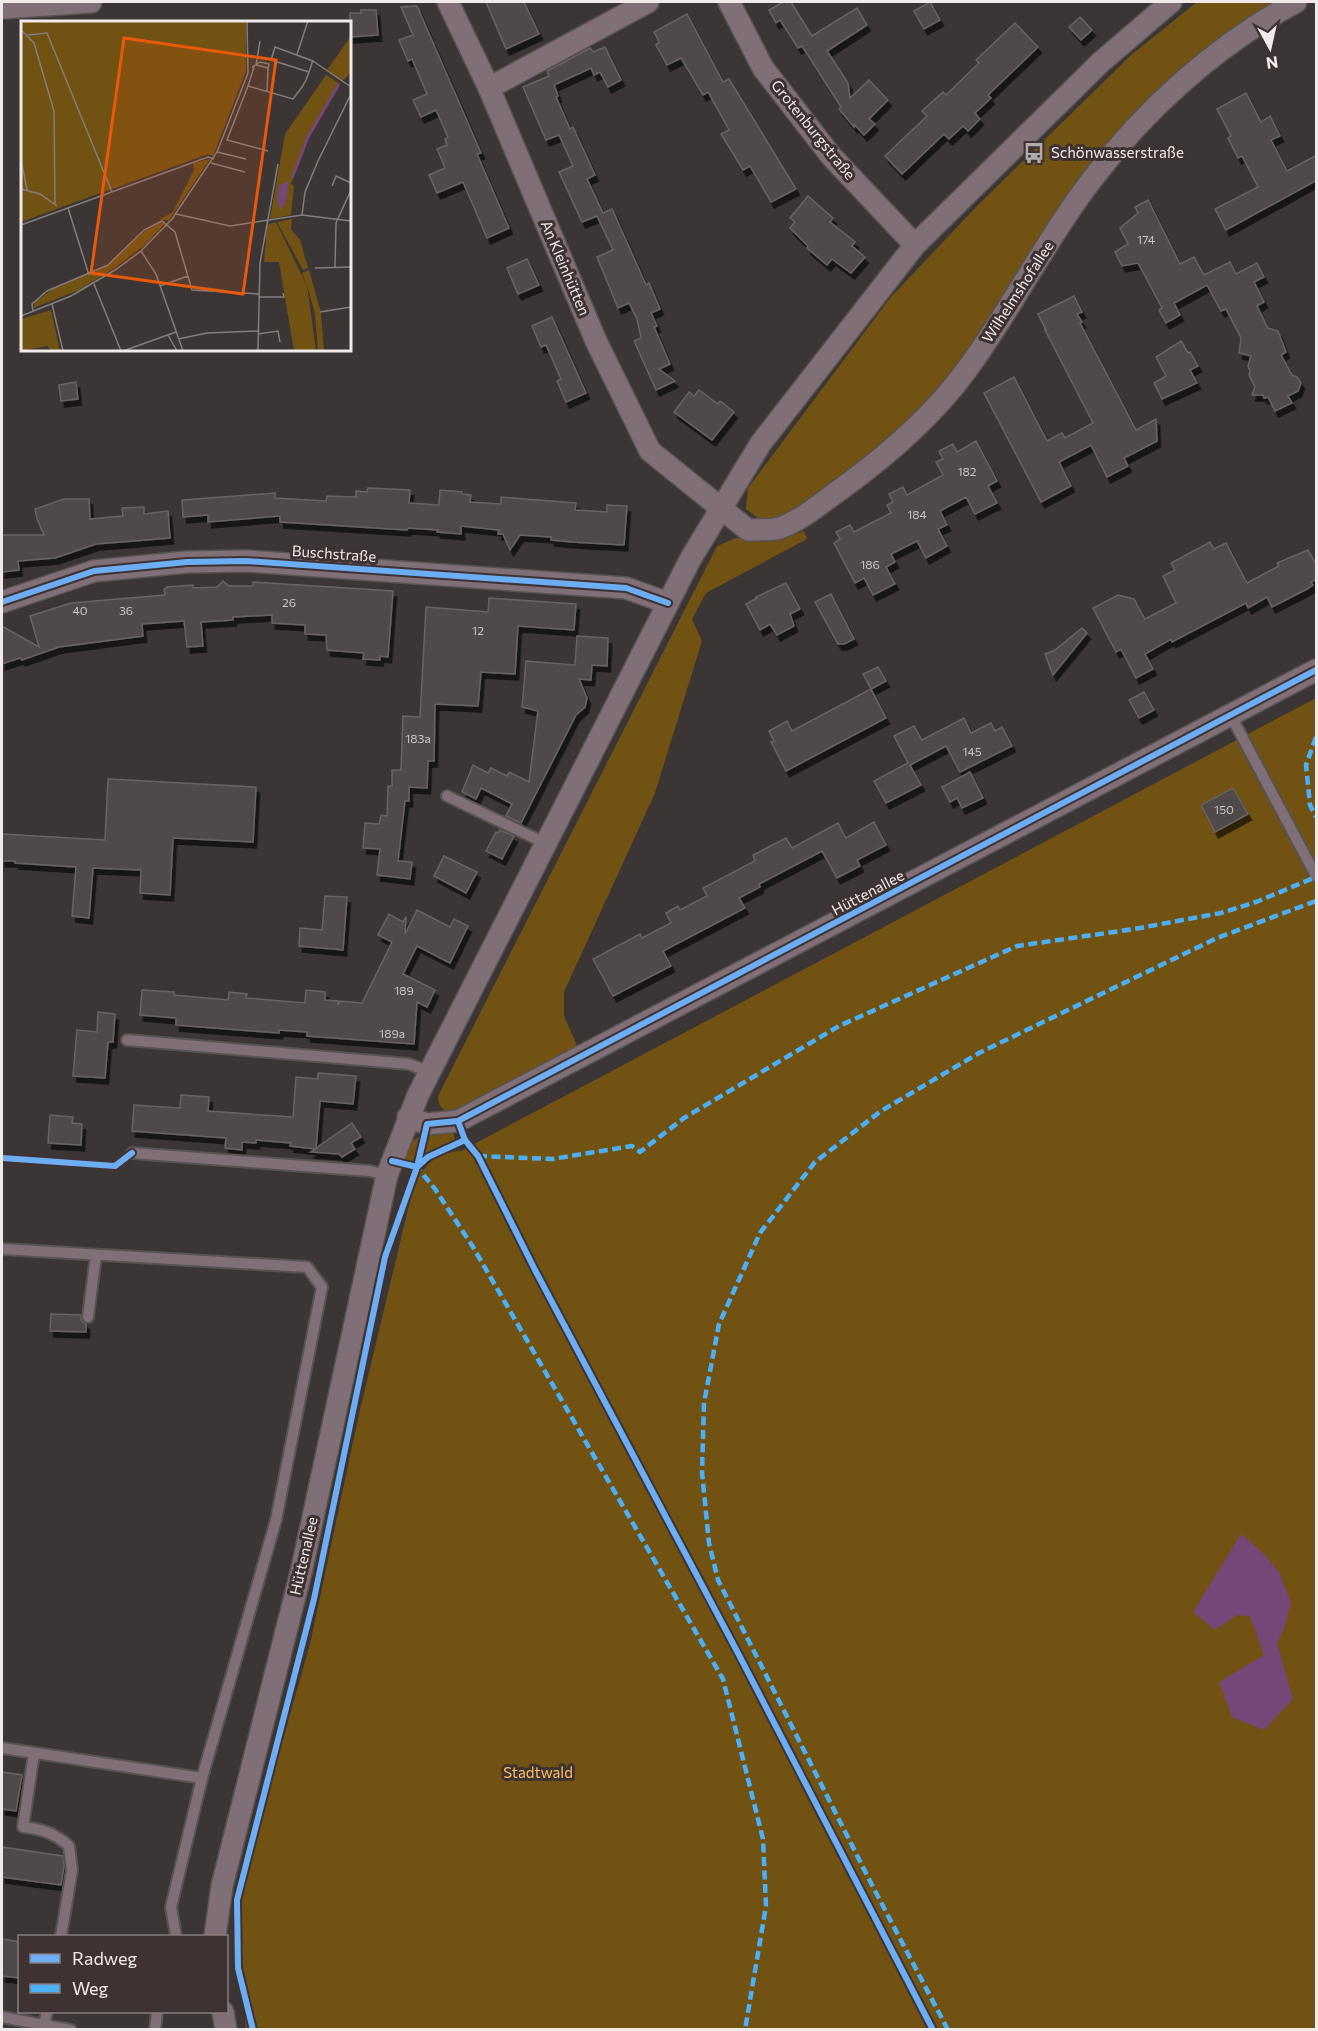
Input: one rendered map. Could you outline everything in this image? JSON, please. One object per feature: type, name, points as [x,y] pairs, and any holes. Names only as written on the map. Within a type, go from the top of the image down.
[{"type":"street","points":[[2,8],[91,2]]},
{"type":"street","name":"An Kleinhütten","points":[[448,2],[489,88],[596,341],[650,452],[719,508]]},
{"type":"street","points":[[489,88],[648,2]]},
{"type":"street","name":"Grotenburgstraße","points":[[729,2],[763,68],[831,156],[915,245]]},
{"type":"street","points":[[668,603],[690,558],[719,508],[761,443],[915,245],[1101,62],[1171,2]]},
{"type":"street","name":"Wilhelmshofallee","points":[[719,508],[748,530],[778,529],[802,516],[862,474],[916,428],[968,369],[1064,218],[1127,136],[1175,87],[1225,48],[1296,2]]},
{"type":"street","name":"Buschstraße","points":[[2,602],[93,571],[187,562],[246,561],[626,588],[668,603]]},
{"type":"street","name":"Hüttenallee","points":[[214,1935],[222,1886],[302,1568],[387,1175],[408,1117],[429,1072],[668,603]]},
{"type":"street","name":"Hüttenallee","points":[[408,1117],[427,1124],[458,1121],[1317,670]]},
{"type":"street","points":[[223,2013],[226,2030]]},
{"type":"lane","points":[[1231,716],[1317,876]]},
{"type":"lane","points":[[447,796],[545,843]]},
{"type":"lane","points":[[127,1040],[409,1064],[429,1072]]},
{"type":"lane","points":[[132,1153],[370,1171],[387,1175]]},
{"type":"lane","points":[[2,1249],[308,1267],[322,1287],[276,1520],[202,1778],[171,1907],[176,1935]]},
{"type":"lane","points":[[88,1317],[96,1255]]},
{"type":"lane","points":[[2,1748],[202,1778]]},
{"type":"lane","points":[[34,1753],[23,1827],[57,1836],[69,1846],[72,1870],[61,1935]]},
{"type":"lane","points":[[155,2030],[157,2013]]},
{"type":"lane","points":[[2,2017],[44,2027],[71,2030]]},
{"type":"green space","points":[[1197,2],[1281,2],[1175,79],[929,403],[874,452],[812,498],[779,519],[762,521],[746,509],[748,488],[890,298],[978,205],[1130,56]]},
{"type":"green space","points":[[804,531],[807,539],[706,593],[692,619],[702,641],[655,793],[564,992],[564,1016],[579,1050],[450,1114],[441,1107],[438,1096],[717,546],[736,538],[779,540]]},
{"type":"green space","name":"Stadtwald","points":[[1316,698],[1316,2029],[246,2030],[240,1957],[242,1897],[250,1855],[310,1644],[359,1414],[415,1180],[429,1163],[439,1156],[461,1151]]},
{"type":"green space","points":[[453,1132],[455,1139],[436,1151],[422,1152],[428,1134]]},
{"type":"green space","points":[[422,1135],[414,1161],[404,1161],[412,1141]]},
{"type":"shaded area","points":[[1241,1534],[1262,1552],[1279,1572],[1291,1602],[1284,1629],[1277,1643],[1293,1699],[1264,1730],[1232,1717],[1219,1682],[1264,1655],[1250,1616],[1237,1615],[1215,1630],[1193,1612]]},
{"type":"building","points":[[486,2],[524,2],[539,34],[506,49]]},
{"type":"building","points":[[783,2],[791,2],[812,36],[857,8],[867,25],[827,51],[848,83],[850,98],[869,80],[888,100],[869,119],[875,124],[864,135],[839,109],[841,107],[802,46],[798,48],[780,20],[776,23],[769,10]]},
{"type":"building","points":[[930,2],[940,20],[924,29],[914,11]]},
{"type":"building","points":[[417,6],[481,153],[477,154],[509,228],[487,238],[463,182],[437,193],[429,175],[445,168],[437,149],[447,145],[445,139],[448,137],[436,110],[421,117],[413,100],[427,94],[412,59],[408,61],[399,40],[413,35],[401,7]]},
{"type":"building","points":[[361,10],[376,10],[378,35],[351,37],[350,13],[361,13]]},
{"type":"building","points":[[687,14],[723,82],[729,79],[796,189],[771,202],[750,166],[743,170],[721,134],[729,130],[708,92],[703,95],[681,58],[667,65],[656,45],[659,42],[654,32]]},
{"type":"building","points":[[1080,17],[1092,30],[1081,40],[1069,27]]},
{"type":"building","points":[[1015,23],[1038,47],[988,95],[991,98],[975,113],[980,119],[968,131],[963,126],[949,139],[944,134],[902,174],[885,156],[927,116],[922,111],[943,92],[946,95],[979,63],[976,60]]},
{"type":"building","points":[[605,47],[621,80],[608,87],[600,72],[594,75],[591,68],[554,85],[558,96],[556,97],[570,129],[573,127],[595,175],[587,179],[603,213],[612,209],[646,285],[649,283],[660,309],[651,313],[657,326],[654,327],[670,364],[659,369],[675,381],[656,390],[634,341],[641,338],[637,319],[629,303],[618,308],[597,257],[613,250],[597,216],[582,222],[559,172],[573,166],[559,135],[546,140],[523,87],[549,76],[547,71],[590,48],[593,52]]},
{"type":"building","points":[[1246,93],[1261,122],[1270,116],[1280,136],[1271,140],[1287,171],[1317,155],[1317,180],[1226,230],[1215,209],[1258,187],[1242,156],[1238,158],[1228,138],[1231,136],[1217,109]]},
{"type":"building","points":[[808,196],[833,218],[830,222],[855,242],[852,246],[865,257],[851,273],[832,259],[827,265],[807,248],[808,246],[790,228],[795,222],[790,218]]},
{"type":"building","points":[[1148,200],[1180,264],[1194,257],[1204,275],[1230,262],[1236,274],[1257,263],[1264,277],[1254,282],[1264,302],[1257,306],[1268,328],[1278,331],[1286,352],[1281,355],[1292,375],[1297,377],[1301,383],[1298,391],[1288,396],[1292,403],[1275,411],[1268,397],[1252,395],[1255,387],[1249,375],[1248,366],[1251,356],[1239,353],[1241,338],[1226,309],[1221,311],[1207,285],[1174,303],[1180,315],[1166,323],[1159,310],[1162,308],[1138,263],[1122,266],[1115,252],[1128,244],[1120,228],[1138,213],[1135,207]]},
{"type":"building","points":[[527,259],[539,285],[518,294],[507,268]]},
{"type":"building","points":[[1074,296],[1082,312],[1077,314],[1082,322],[1080,323],[1136,430],[1156,419],[1157,441],[1124,458],[1128,466],[1107,477],[1091,445],[1059,462],[1071,486],[1041,502],[984,393],[1014,377],[1047,441],[1062,433],[1065,438],[1093,423],[1038,314]]},
{"type":"building","points":[[552,317],[586,393],[566,402],[557,381],[561,379],[546,345],[541,347],[532,326]]},
{"type":"building","points":[[1181,341],[1198,366],[1190,370],[1197,383],[1162,399],[1154,383],[1166,376],[1156,357]]},
{"type":"building","points":[[76,382],[78,399],[61,401],[59,385]]},
{"type":"building","points":[[699,390],[718,404],[720,401],[734,412],[712,440],[674,412],[689,392],[694,396]]},
{"type":"building","points":[[976,441],[997,481],[988,486],[997,503],[975,514],[966,497],[940,511],[947,525],[938,529],[947,546],[926,558],[917,541],[891,554],[895,562],[886,567],[895,584],[873,595],[864,578],[855,583],[834,543],[840,539],[836,532],[850,525],[854,532],[891,513],[887,505],[893,502],[889,494],[903,487],[907,495],[943,475],[936,462],[943,459],[939,451],[953,444],[957,452]]},
{"type":"building","points":[[368,488],[410,490],[409,503],[439,505],[440,490],[471,495],[470,502],[501,504],[501,497],[576,503],[575,510],[607,512],[607,505],[627,506],[624,545],[551,540],[551,537],[520,535],[510,550],[503,534],[498,534],[499,530],[461,526],[461,534],[408,528],[407,530],[280,522],[280,516],[208,522],[208,515],[183,517],[182,500],[275,493],[275,498],[326,501],[327,496],[356,497],[356,491],[367,492]]},
{"type":"building","points":[[64,499],[89,499],[90,519],[123,516],[122,508],[144,507],[144,514],[168,511],[170,538],[96,544],[55,558],[18,561],[19,570],[2,572],[2,535],[44,535],[35,509]]},
{"type":"building","points":[[1210,542],[1214,549],[1226,543],[1247,583],[1279,566],[1277,563],[1308,550],[1317,566],[1317,579],[1311,582],[1313,585],[1307,589],[1272,607],[1267,597],[1248,608],[1246,603],[1172,642],[1171,639],[1145,654],[1153,669],[1136,678],[1121,649],[1116,652],[1093,608],[1118,595],[1134,599],[1145,619],[1176,603],[1163,576],[1175,570],[1171,563]]},
{"type":"building","points":[[223,581],[229,586],[253,586],[253,582],[393,591],[388,657],[380,656],[380,660],[363,659],[364,653],[327,650],[326,635],[305,634],[305,625],[272,623],[272,615],[233,617],[233,620],[201,622],[203,646],[187,647],[184,621],[142,624],[143,636],[59,647],[22,660],[20,658],[2,664],[2,626],[39,647],[30,616],[71,603],[165,595],[164,589],[167,587],[193,585],[193,588],[217,587]]},
{"type":"building","points":[[786,583],[800,609],[790,614],[794,626],[777,635],[770,624],[760,630],[746,604]]},
{"type":"building","points":[[831,594],[854,639],[844,644],[838,644],[815,602]]},
{"type":"building","points":[[489,598],[576,604],[574,630],[518,626],[515,674],[481,672],[478,706],[435,704],[434,761],[428,761],[427,788],[409,787],[409,801],[405,801],[398,861],[412,862],[410,879],[377,875],[380,849],[363,848],[365,823],[379,824],[381,815],[387,816],[388,786],[392,786],[392,770],[401,770],[403,716],[420,717],[426,607],[488,612]]},
{"type":"building","points":[[1082,628],[1087,633],[1053,675],[1045,654],[1055,650]]},
{"type":"building","points":[[577,636],[608,638],[607,666],[592,665],[591,680],[579,679],[587,698],[585,707],[576,715],[521,823],[506,816],[512,804],[481,788],[476,799],[462,792],[473,765],[488,773],[491,768],[507,776],[509,772],[529,782],[538,711],[522,707],[526,661],[575,665]]},
{"type":"building","points":[[878,667],[886,681],[871,689],[863,674]]},
{"type":"building","points":[[871,689],[886,718],[786,771],[771,742],[774,741],[769,731],[787,721],[792,731]]},
{"type":"building","points":[[1144,692],[1154,710],[1139,718],[1129,700]]},
{"type":"building","points":[[964,718],[971,733],[991,723],[995,731],[1002,727],[1012,746],[960,772],[946,746],[910,765],[921,785],[886,803],[874,781],[908,763],[894,736],[914,726],[922,740]]},
{"type":"building","points":[[970,772],[983,798],[962,808],[957,798],[950,802],[942,787]]},
{"type":"building","points":[[108,779],[256,787],[253,842],[173,838],[170,895],[140,893],[141,870],[93,868],[89,918],[72,916],[76,867],[2,861],[2,834],[105,840]]},
{"type":"building","points":[[1233,788],[1248,814],[1215,832],[1201,805]]},
{"type":"building","points":[[874,822],[886,845],[857,860],[860,866],[837,878],[822,851],[759,884],[760,887],[739,898],[745,908],[663,951],[671,966],[613,996],[593,959],[640,934],[642,938],[671,923],[666,913],[678,906],[680,910],[707,896],[703,888],[755,861],[753,855],[786,838],[792,848],[838,823],[846,838]]},
{"type":"building","points":[[500,830],[514,836],[502,859],[486,851],[496,832]]},
{"type":"building","points":[[444,856],[477,872],[466,893],[434,876]]},
{"type":"building","points":[[325,896],[347,897],[343,950],[299,946],[300,928],[322,930]]},
{"type":"building","points":[[417,910],[450,927],[454,919],[468,926],[450,963],[417,946],[403,974],[435,990],[427,1007],[417,1002],[414,1044],[307,1036],[307,1032],[279,1030],[279,1033],[176,1025],[176,1018],[140,1015],[142,990],[228,1000],[229,992],[247,994],[246,998],[305,1003],[306,990],[325,992],[325,1000],[338,1001],[338,1006],[340,1001],[362,1003],[392,942],[378,935],[389,914],[403,922],[406,917],[405,934]]},
{"type":"building","points":[[98,1012],[115,1014],[113,1042],[108,1042],[105,1078],[73,1076],[77,1030],[97,1032]]},
{"type":"building","points":[[318,1073],[356,1076],[353,1104],[320,1101],[316,1148],[352,1123],[361,1137],[351,1143],[355,1149],[342,1157],[339,1154],[311,1152],[316,1149],[290,1146],[291,1143],[256,1140],[256,1143],[242,1142],[242,1150],[225,1148],[226,1138],[132,1131],[134,1105],[180,1108],[181,1095],[209,1097],[208,1111],[293,1117],[296,1077],[318,1079]]},
{"type":"building","points":[[50,1115],[73,1117],[72,1123],[82,1124],[81,1145],[48,1143]]},
{"type":"building","points":[[51,1314],[81,1315],[81,1320],[86,1324],[86,1332],[50,1331]]},
{"type":"building","points":[[2,1772],[22,1775],[16,1811],[2,1809]]},
{"type":"building","points":[[2,1847],[63,1856],[61,1885],[2,1877]]},
{"type":"building","points":[[2,1939],[18,1942],[18,1978],[2,1976]]},
{"type":"marked path","points":[[1316,737],[1306,765],[1310,805],[1316,817]]},
{"type":"marked path","points":[[478,1156],[552,1159],[632,1146],[640,1152],[684,1118],[839,1026],[1017,946],[1134,929],[1221,913],[1256,902],[1316,877]]},
{"type":"marked path","points":[[948,2030],[718,1580],[709,1543],[702,1472],[704,1403],[719,1324],[760,1233],[815,1162],[881,1111],[979,1053],[1217,938],[1316,901]]},
{"type":"marked path","points":[[414,1166],[435,1189],[473,1247],[723,1679],[763,1839],[766,1906],[745,2030]]},
{"type":"cycle path","points":[[2,602],[94,571],[187,562],[246,561],[626,588],[668,603]]},
{"type":"cycle path","points":[[253,2030],[238,1968],[237,1900],[314,1599],[385,1257],[417,1167],[427,1124],[458,1121],[1316,670]]},
{"type":"cycle path","points":[[458,1121],[465,1140],[478,1156],[535,1270],[739,1655],[933,2030]]},
{"type":"cycle path","points":[[392,1161],[417,1167],[428,1157],[465,1140]]},
{"type":"cycle path","points":[[2,1158],[115,1166],[132,1153]]},
{"type":"place","name":"Schönwasserstraße","points":[[1034,153]]}]
